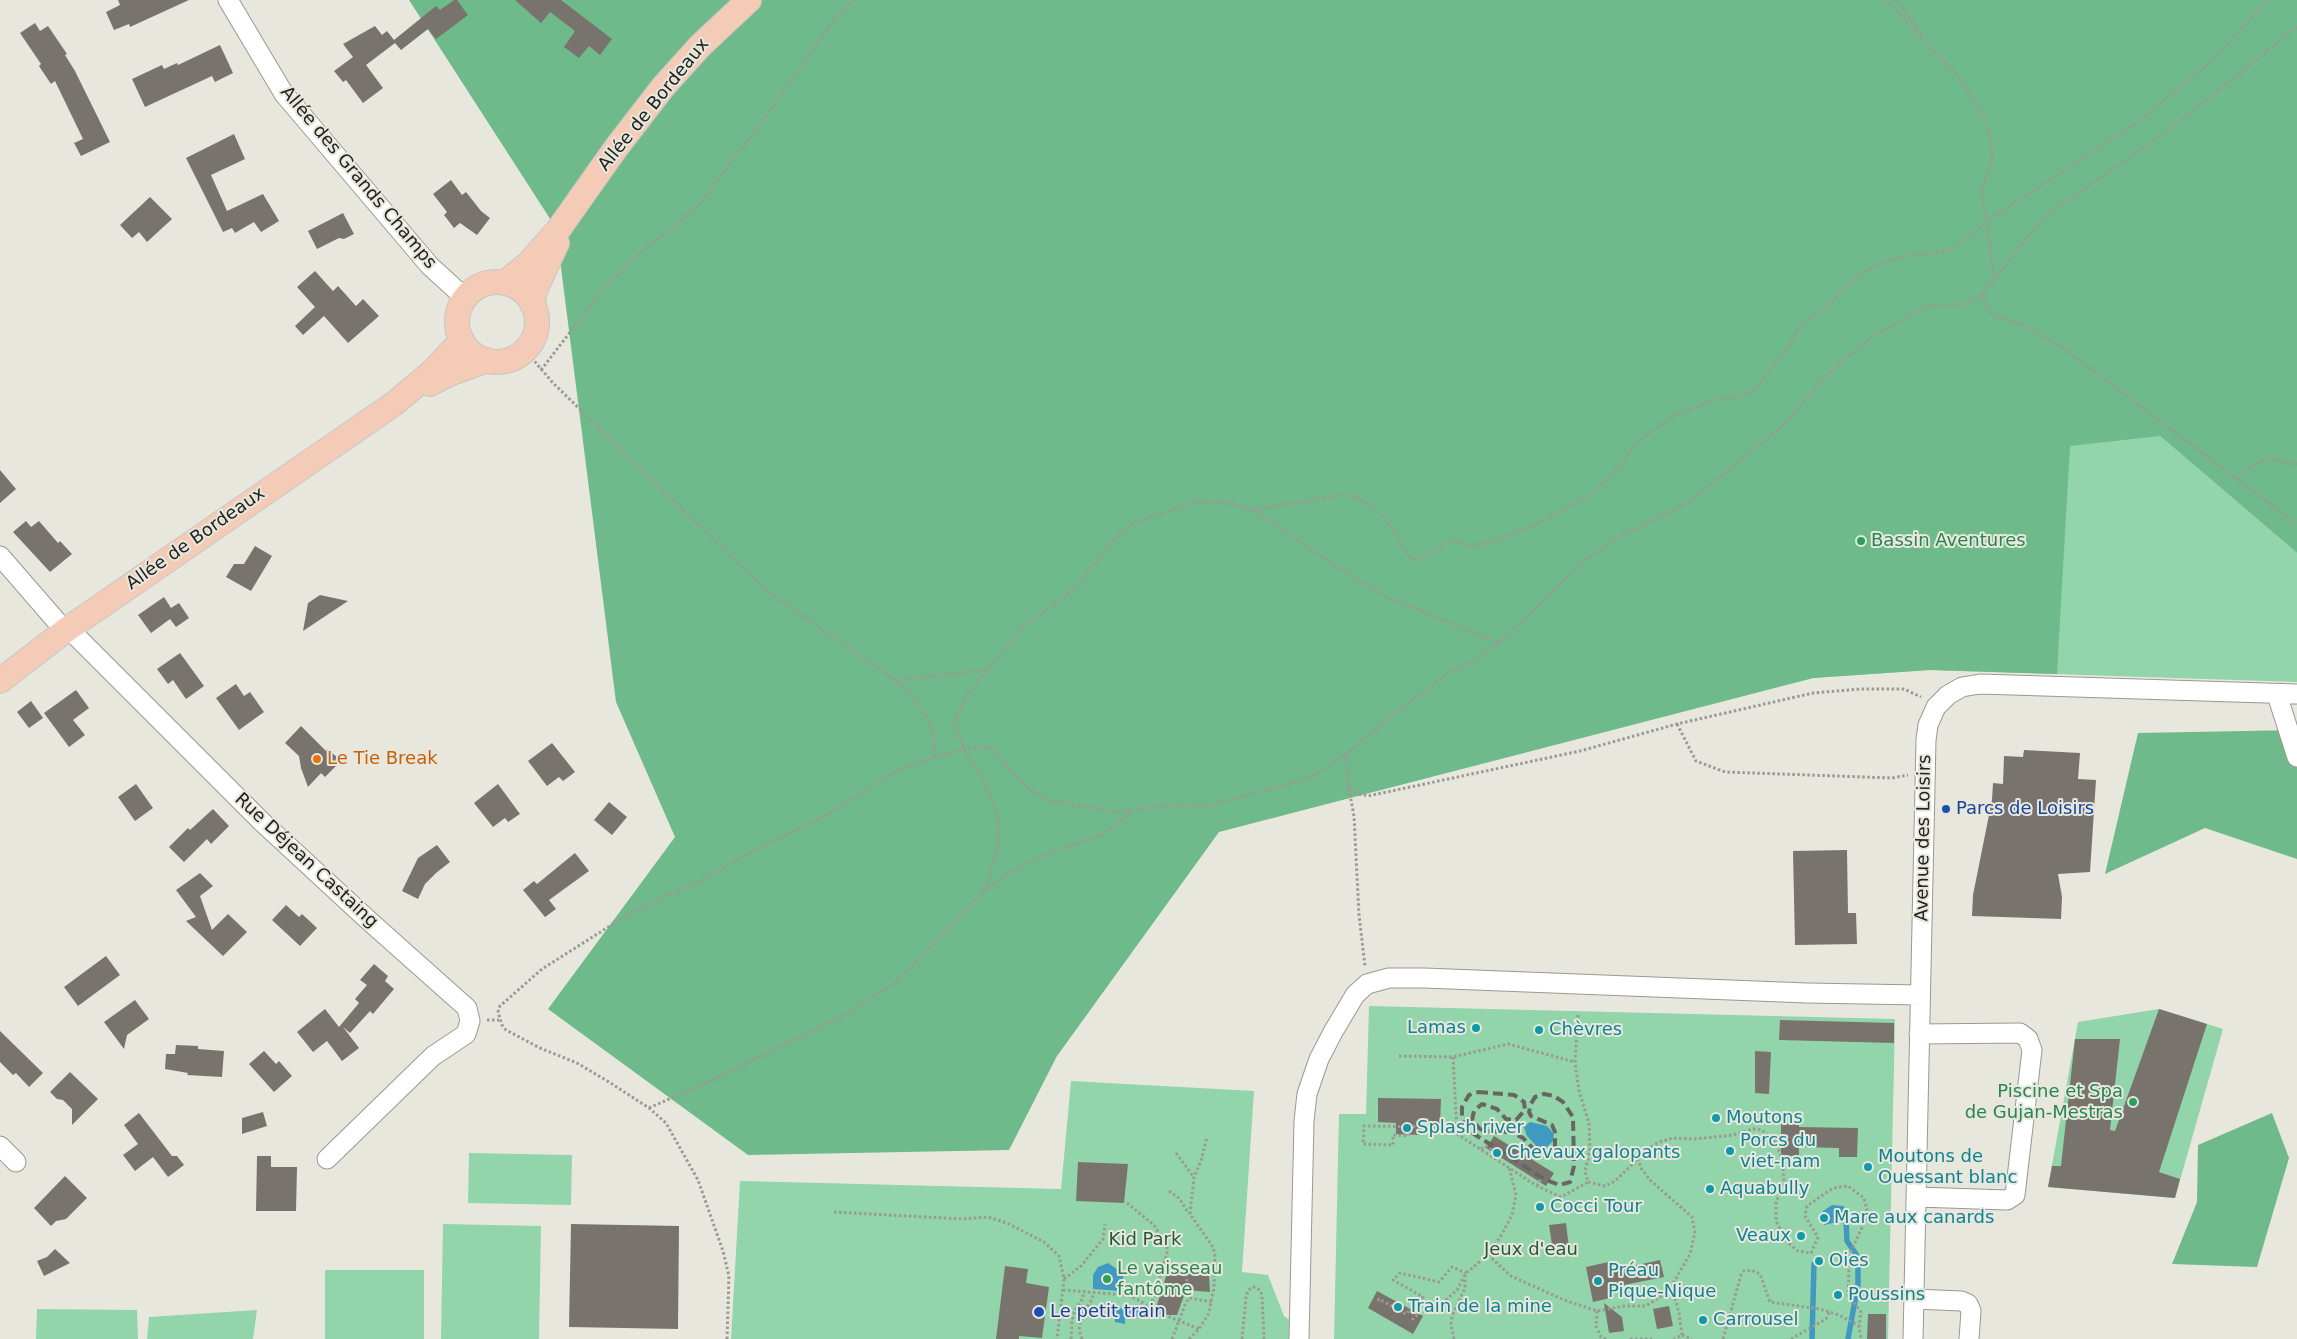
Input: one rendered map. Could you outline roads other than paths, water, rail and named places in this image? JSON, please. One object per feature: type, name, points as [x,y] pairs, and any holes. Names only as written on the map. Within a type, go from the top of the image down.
[{"type":"main road","name":"Allée de Bordeaux","points":[[505,282],[537,254],[619,144],[700,46],[749,0]]},
{"type":"main road","name":"Allée de Bordeaux","points":[[532,304],[536,288],[551,255],[584,193]]},
{"type":"main road","points":[[492,282],[505,282],[518,287],[528,296],[536,312],[537,325],[534,338],[525,350],[508,361],[487,360],[474,355],[462,340],[458,326],[459,311],[465,298],[478,287],[492,282]]},
{"type":"main road","name":"Allée de Bordeaux","points":[[0,681],[66,630],[395,403],[433,372],[462,340]]},
{"type":"main road","name":"Allée de Bordeaux","points":[[395,403],[449,374],[487,360]]},
{"type":"street","name":"Allée des Grands Champs","points":[[228,0],[284,94],[430,266],[465,298]]},
{"type":"street","name":"Rue Déjean Castaing","points":[[0,556],[59,624],[75,634],[262,822],[467,1008],[470,1021],[466,1034],[433,1056],[327,1158]]},
{"type":"street","name":"Avenue des Loisirs","points":[[1913,1339],[1926,772],[1928,725],[1936,707],[1948,695],[1962,687],[1980,684],[2288,694]]},
{"type":"street","points":[[2288,694],[2279,701],[2297,757]]},
{"type":"street","points":[[1299,1339],[1304,1121],[1307,1094],[1319,1059],[1333,1032],[1355,995],[1367,984],[1389,978],[1424,978],[1798,993],[1920,995]]},
{"type":"street","points":[[1917,1197],[2006,1200],[2015,1195],[2032,1050],[2028,1039],[2020,1033],[1919,1034]]},
{"type":"street","points":[[0,1146],[16,1162]]},
{"type":"street","points":[[1914,1299],[1962,1301],[1968,1304],[1971,1311],[1969,1339]]},
{"type":"water","points":[[1530,1122],[1547,1126],[1554,1134],[1553,1141],[1546,1148],[1540,1150],[1527,1136],[1524,1127]]},
{"type":"water","points":[[1832,1205],[1843,1206],[1850,1213],[1846,1220],[1824,1225],[1819,1218],[1823,1211]]},
{"type":"water","name":"Le vaisseau fantôme","points":[[1108,1263],[1124,1274],[1120,1291],[1093,1289],[1093,1275],[1098,1267]]},
{"type":"water","points":[[1142,1306],[1142,1316],[1125,1317],[1125,1324],[1115,1322],[1114,1309]]},
{"type":"waterway","points":[[1846,1220],[1847,1241],[1856,1254],[1858,1263],[1858,1284],[1848,1339]]},
{"type":"waterway","points":[[1812,1339],[1814,1264]]},
{"type":"railway","points":[[1478,1092],[1514,1095],[1524,1102],[1525,1110],[1516,1120],[1506,1119],[1497,1109],[1482,1104],[1474,1111],[1472,1120],[1480,1129],[1485,1131],[1512,1132],[1523,1138],[1537,1153],[1550,1152],[1555,1146],[1555,1132],[1552,1125],[1531,1116],[1529,1112],[1531,1104],[1535,1097],[1544,1094],[1554,1096],[1563,1102],[1573,1117],[1574,1166],[1570,1182],[1560,1185],[1546,1180],[1474,1134],[1466,1126],[1462,1116],[1462,1107],[1469,1095],[1478,1092]]},
{"type":"place","name":"Bassin Aventures","points":[[1861,541]]},
{"type":"place","name":"Le Tie Break","points":[[317,759]]},
{"type":"place","name":"Parcs de Loisirs","points":[[1946,809]]},
{"type":"place","name":"Lamas","points":[[1476,1028]]},
{"type":"place","name":"Chèvres","points":[[1539,1030]]},
{"type":"place","name":"Piscine et Spa de Gujan-Mestras","points":[[2133,1102]]},
{"type":"place","name":"Moutons","points":[[1716,1118]]},
{"type":"place","name":"Splash river","points":[[1407,1128]]},
{"type":"place","name":"Porcs du viet-nam","points":[[1730,1151]]},
{"type":"place","name":"Chevaux galopants","points":[[1497,1153]]},
{"type":"place","name":"Moutons de Ouessant blanc","points":[[1868,1167]]},
{"type":"place","name":"Aquabully","points":[[1710,1189]]},
{"type":"place","name":"Cocci Tour","points":[[1540,1207]]},
{"type":"place","name":"Mare aux canards","points":[[1824,1218]]},
{"type":"place","name":"Veaux","points":[[1801,1236]]},
{"type":"place","name":"Oies","points":[[1819,1261]]},
{"type":"place","name":"Le vaisseau fantôme","points":[[1107,1279]]},
{"type":"place","name":"Préau Pique-Nique","points":[[1598,1281]]},
{"type":"place","name":"Poussins","points":[[1838,1295]]},
{"type":"place","name":"Train de la mine","points":[[1398,1307]]},
{"type":"place","name":"Le petit train","points":[[1039,1312]]},
{"type":"place","name":"Carrousel","points":[[1703,1320]]},
{"type":"park label","name":"Kid Park","points":[[1145,1240]]},
{"type":"park label","name":"Jeux d'eau","points":[[1531,1250]]}]
